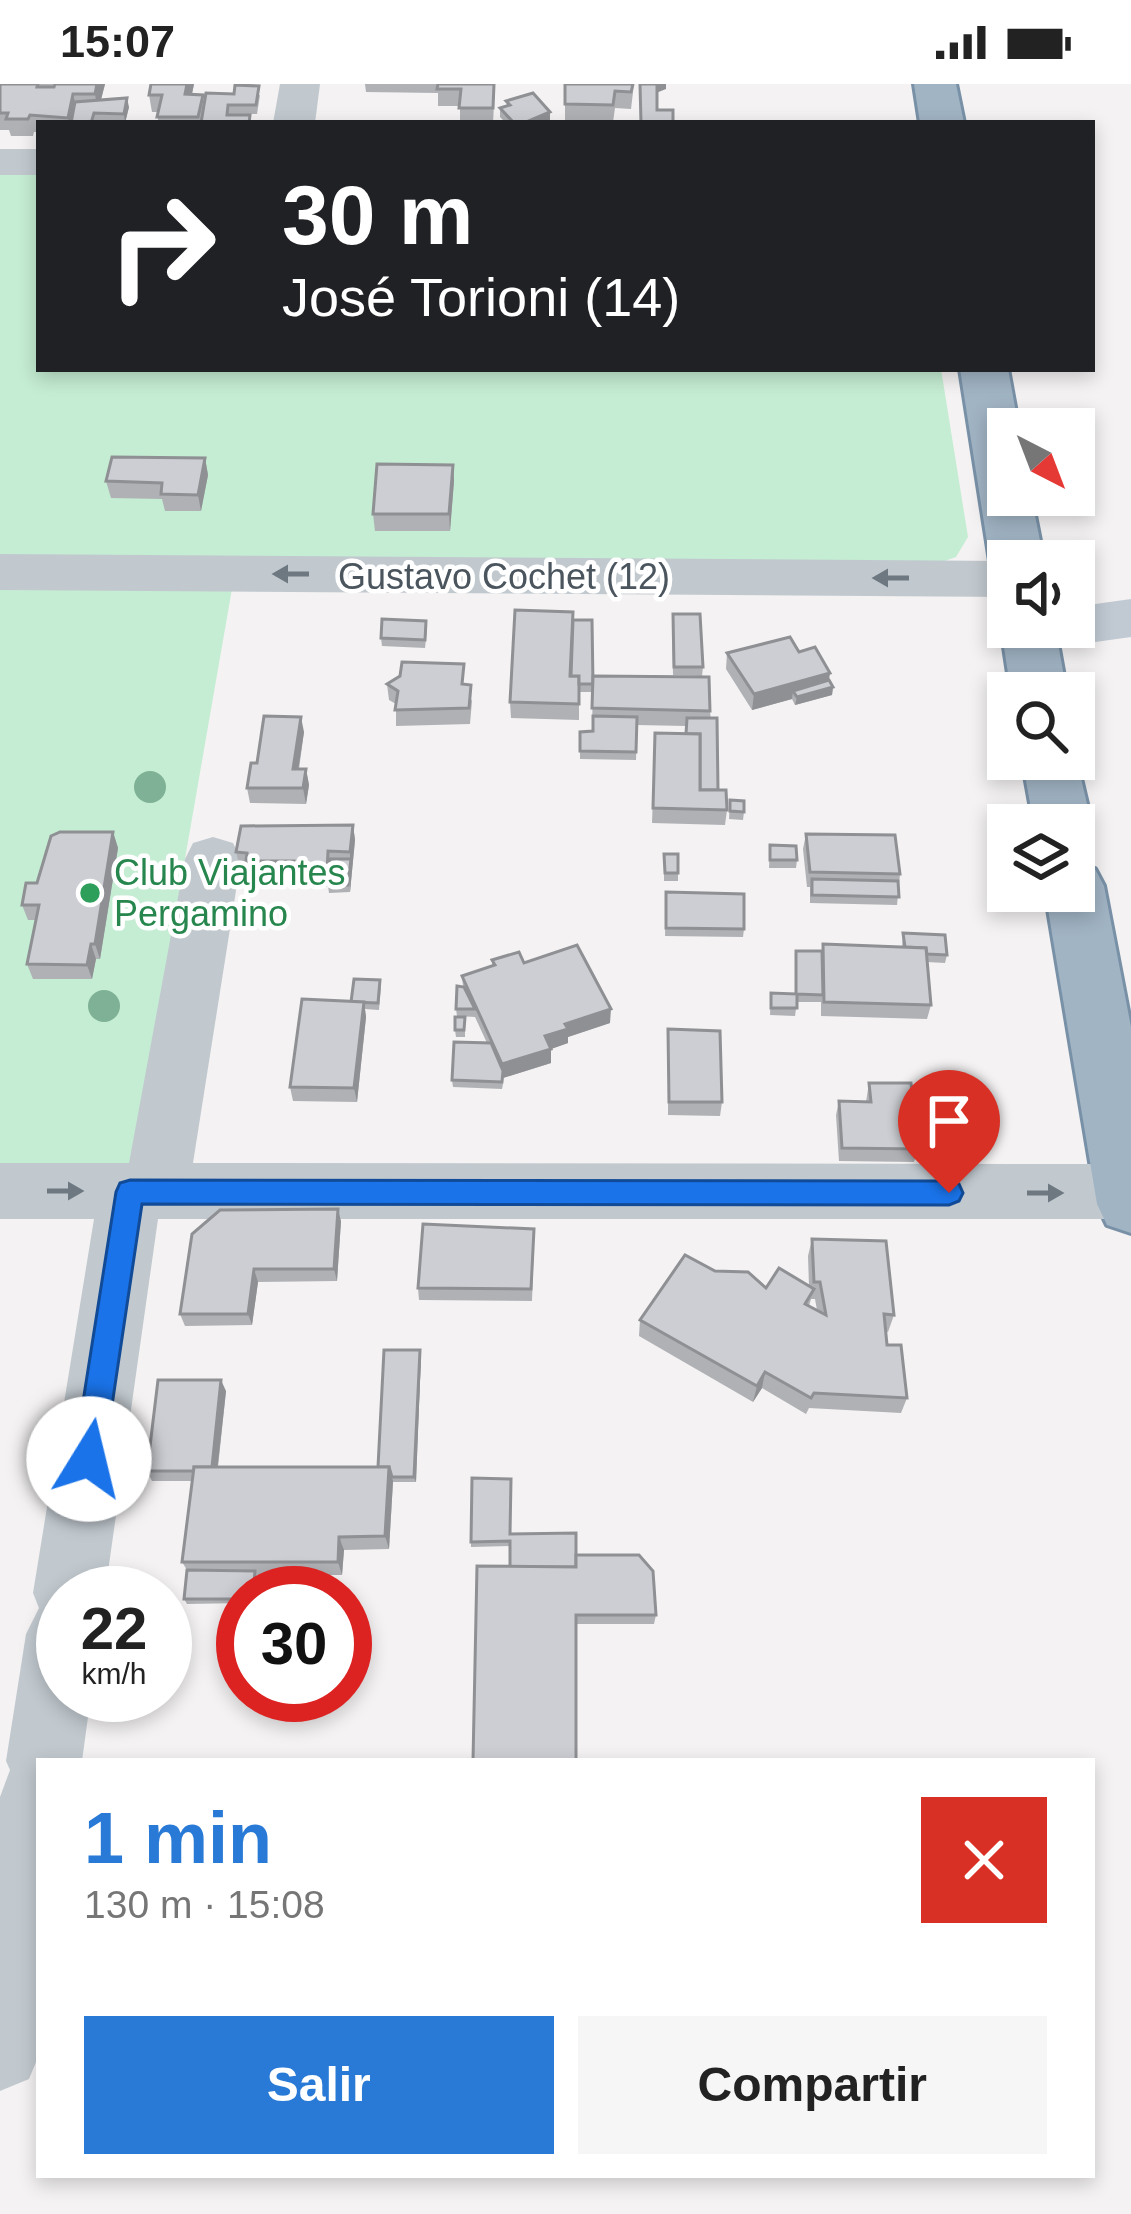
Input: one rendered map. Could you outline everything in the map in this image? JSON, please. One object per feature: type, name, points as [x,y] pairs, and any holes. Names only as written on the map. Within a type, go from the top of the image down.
[{"type":"highway","points":[[935,84],[941,120]]},
{"type":"highway","points":[[985,372],[1013,540]]},
{"type":"highway","points":[[1079,912],[1130,1198]]},
{"type":"main road","points":[[1095,622],[1131,618]]},
{"type":"street","points":[[294,120],[300,84]]},
{"type":"street","points":[[0,162],[36,162]]},
{"type":"street","name":"Gustavo Cochet (12)","points":[[0,572],[987,579]]},
{"type":"street","points":[[74,1566],[143,1192],[213,859]]},
{"type":"street","points":[[0,1191],[1130,1198]]},
{"type":"street","points":[[44,1758],[50,1722]]},
{"type":"street","points":[[0,2050],[36,1812]]},
{"type":"green space","name":"Club Viajantes Pergamino","points":[[0,170],[36,170],[36,372],[941,372],[968,537],[956,557],[942,562],[237,560],[131,1169],[0,1167]]},
{"type":"building","points":[[0,84],[97,84],[95,94],[73,94],[68,118],[30,115],[28,119],[6,119],[8,113],[0,113]]},
{"type":"building","points":[[151,84],[187,84],[185,94],[203,95],[198,117],[157,117],[162,95],[149,95]]},
{"type":"building","points":[[438,84],[494,84],[493,108],[459,108],[461,89],[437,89]]},
{"type":"building","points":[[565,84],[633,84],[631,92],[615,91],[613,105],[565,104]]},
{"type":"building","points":[[640,84],[657,84],[657,110],[673,110],[673,120],[641,120]]},
{"type":"building","points":[[235,85],[259,86],[256,105],[228,105],[227,115],[250,115],[249,120],[202,120],[206,93],[234,94]]},
{"type":"building","points":[[533,93],[550,112],[531,120],[511,120],[500,108],[510,105],[506,101]]},
{"type":"building","points":[[127,98],[124,114],[94,113],[92,120],[72,120],[75,102]]},
{"type":"building","points":[[112,457],[205,458],[198,495],[161,494],[162,483],[106,481]]},
{"type":"building","points":[[377,464],[453,465],[449,514],[373,514]]},
{"type":"building","points":[[515,610],[573,612],[570,676],[579,676],[579,704],[510,702]]},
{"type":"building","points":[[673,614],[700,614],[703,667],[674,667]]},
{"type":"building","points":[[382,619],[426,621],[425,640],[381,638]]},
{"type":"building","points":[[573,620],[592,620],[593,684],[579,684],[579,676],[571,676]]},
{"type":"building","points":[[790,637],[799,652],[815,647],[830,673],[754,694],[727,653]]},
{"type":"building","points":[[402,662],[464,664],[462,684],[471,685],[469,708],[395,710],[398,691],[387,684],[400,676]]},
{"type":"building","points":[[593,676],[709,677],[710,711],[592,708]]},
{"type":"building","points":[[829,680],[833,687],[797,697],[793,691]]},
{"type":"building","points":[[264,716],[301,717],[293,769],[306,769],[303,788],[247,788],[251,763],[257,763]]},
{"type":"building","points":[[593,716],[637,717],[636,752],[580,751],[580,732],[593,731]]},
{"type":"building","points":[[687,718],[717,718],[718,790],[700,790],[700,734],[686,734]]},
{"type":"building","points":[[655,733],[700,734],[700,790],[726,790],[727,810],[653,808]]},
{"type":"building","points":[[730,800],[744,801],[744,812],[730,811]]},
{"type":"building","points":[[353,825],[350,852],[328,851],[327,871],[293,869],[294,861],[246,861],[247,853],[236,852],[241,826]]},
{"type":"building","points":[[113,832],[95,944],[91,944],[87,965],[27,964],[39,905],[22,905],[26,883],[37,883],[51,836]]},
{"type":"building","points":[[806,834],[895,835],[900,874],[810,872]]},
{"type":"building","points":[[770,845],[796,846],[797,860],[770,860]]},
{"type":"building","points":[[664,854],[678,854],[678,873],[665,873]]},
{"type":"building","points":[[330,859],[351,859],[348,885],[327,885]]},
{"type":"building","points":[[812,879],[898,881],[899,897],[812,895]]},
{"type":"building","points":[[666,892],[744,894],[744,929],[666,928]]},
{"type":"building","points":[[903,933],[945,935],[947,955],[905,947]]},
{"type":"building","points":[[823,944],[926,948],[931,1005],[824,1002]]},
{"type":"building","points":[[577,945],[611,1009],[545,1036],[551,1049],[502,1064],[462,976],[519,952],[524,963]]},
{"type":"building","points":[[796,951],[822,951],[823,995],[797,994],[797,1008],[771,1008],[771,993],[796,994]]},
{"type":"building","points":[[354,979],[380,980],[378,1003],[351,1002]]},
{"type":"building","points":[[457,986],[464,987],[475,1009],[456,1009]]},
{"type":"building","points":[[302,999],[364,1002],[354,1088],[290,1087]]},
{"type":"building","points":[[455,1017],[465,1017],[464,1030],[455,1030]]},
{"type":"building","points":[[668,1029],[720,1031],[722,1102],[669,1102]]},
{"type":"building","points":[[454,1042],[491,1043],[503,1071],[502,1082],[452,1080]]},
{"type":"building","points":[[869,1083],[911,1083],[918,1149],[842,1148],[839,1101],[871,1102]]},
{"type":"building","points":[[338,1209],[334,1269],[254,1269],[248,1314],[180,1314],[192,1234],[220,1210]]},
{"type":"building","points":[[423,1224],[534,1229],[531,1289],[418,1288]]},
{"type":"building","points":[[812,1239],[886,1241],[894,1315],[884,1314],[887,1345],[901,1345],[907,1398],[814,1393],[811,1398],[765,1372],[757,1386],[640,1320],[685,1255],[715,1271],[748,1272],[766,1288],[779,1268],[814,1289],[805,1304],[826,1315],[820,1282],[814,1282]]},
{"type":"building","points":[[384,1350],[420,1350],[414,1477],[392,1477],[389,1467],[378,1467]]},
{"type":"building","points":[[158,1380],[221,1380],[212,1467],[147,1471]]},
{"type":"building","points":[[194,1467],[389,1467],[385,1536],[339,1537],[338,1562],[182,1562]]},
{"type":"building","points":[[472,1478],[511,1479],[510,1534],[576,1533],[576,1567],[510,1567],[510,1541],[471,1542]]},
{"type":"building","points":[[576,1555],[639,1555],[653,1571],[656,1615],[576,1615],[576,1758],[473,1758],[477,1566],[576,1567]]},
{"type":"building","points":[[192,1570],[216,1570],[216,1599],[192,1599]]},
{"type":"place","name":"Club Viajantes Pergamino","points":[[90,893]]},
{"type":"route","points":[[89,1459],[130,1192],[949,1193]]}]
